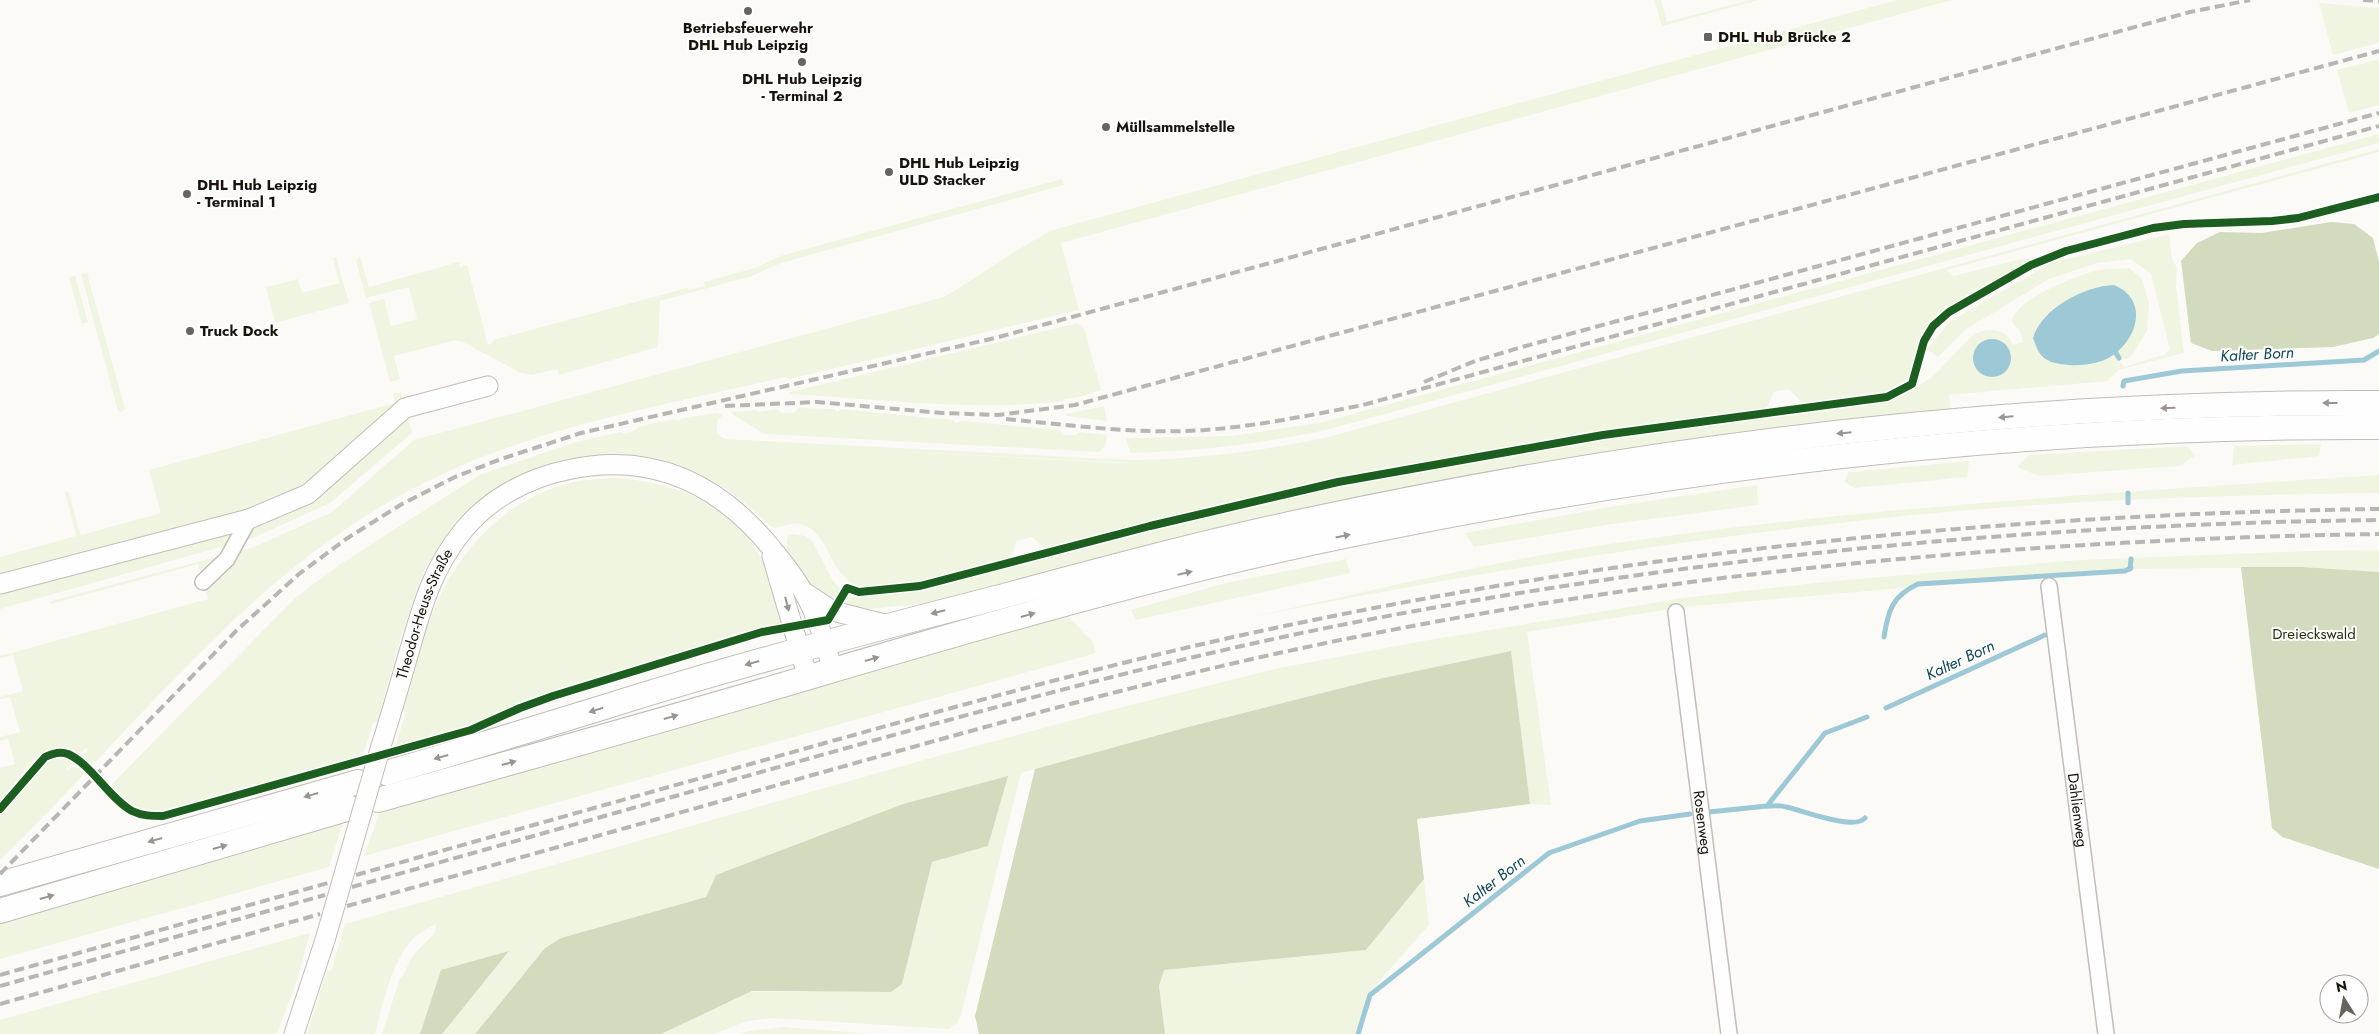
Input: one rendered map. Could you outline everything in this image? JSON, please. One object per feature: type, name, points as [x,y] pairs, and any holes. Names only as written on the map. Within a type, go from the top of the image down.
[{"type":"main road","points":[[386,773],[799,649],[888,625],[1131,562],[1309,519],[1459,489],[1601,465],[1793,438],[2037,414],[2296,403],[2379,403]]},
{"type":"main road","points":[[378,800],[1146,582],[1347,535],[1607,489],[1802,461],[2041,438],[2157,431],[2296,426],[2379,427]]},
{"type":"main road","points":[[0,884],[358,782]]},
{"type":"main road","points":[[0,911],[350,808]]},
{"type":"street","points":[[0,584],[249,519],[308,494],[405,408],[488,386]]},
{"type":"street","name":"Theodor-Heuss-Straße","points":[[294,1034],[325,940],[425,595],[441,560],[463,530],[491,504],[520,486],[551,473],[590,465],[623,465],[665,471],[692,482],[733,506],[758,530],[794,576],[814,612],[833,670]]},
{"type":"street","points":[[203,582],[227,559],[249,519]]},
{"type":"street","name":"Theodor-Heuss-Straße","points":[[766,541],[778,573],[808,678]]},
{"type":"street","name":"Dahlienweg","points":[[2049,586],[2106,1034]]},
{"type":"street","points":[[803,592],[833,611],[888,625]]},
{"type":"street","name":"Rosenweg","points":[[1676,612],[1729,1034]]},
{"type":"green space","points":[[1654,0],[1661,0],[1667,22],[1750,0],[1759,0],[1662,26]]},
{"type":"green space","points":[[1897,0],[1952,0],[1061,243],[1079,310],[790,379],[786,377],[607,418],[518,444],[434,478],[370,513],[310,555],[255,601],[202,650],[0,860],[0,816],[48,761],[55,758],[63,758],[72,763],[67,771],[72,767],[80,768],[82,756],[88,750],[86,748],[78,756],[66,750],[55,749],[44,753],[25,770],[0,801],[0,768],[15,764],[8,739],[0,741],[0,737],[20,732],[10,697],[0,699],[0,697],[23,691],[13,655],[0,658],[0,656],[208,599],[198,564],[51,604],[51,601],[254,547],[332,512],[414,440],[944,297],[1025,245],[1053,230]]},
{"type":"green space","points":[[2319,3],[2379,8],[2379,43],[2333,55]]},
{"type":"green space","points":[[2379,59],[2379,105],[2349,113],[2337,70]]},
{"type":"green space","points":[[2379,134],[2379,143],[1326,430],[1206,449],[1133,453],[1130,452],[1126,438],[1233,436],[1323,422]]},
{"type":"green space","points":[[2379,149],[2379,152],[1946,270],[1954,276],[2021,259],[2037,258],[1947,310],[1935,319],[1925,332],[1911,375],[1900,386],[1886,392],[1802,403],[1789,389],[1774,392],[1767,408],[1559,438],[1354,475],[1238,500],[1046,549],[1032,537],[1017,541],[1011,557],[910,583],[871,588],[858,586],[840,572],[817,534],[810,528],[800,524],[790,524],[774,528],[731,492],[693,472],[654,460],[615,456],[577,459],[540,468],[506,485],[475,507],[448,536],[425,570],[403,631],[378,721],[373,723],[363,755],[163,811],[140,808],[128,802],[112,784],[296,597],[339,565],[481,474],[576,442],[620,432],[629,433],[642,426],[658,422],[675,419],[678,421],[682,418],[717,413],[723,415],[717,421],[717,434],[725,439],[1133,460],[1231,453],[1328,437]],"holes":[[[871,450],[1135,463],[1114,463]]]},
{"type":"green space","points":[[1062,179],[1064,185],[781,263],[752,276],[660,301],[658,347],[559,375],[557,369],[531,375],[519,372],[456,340],[394,356],[400,379],[390,382],[369,303],[384,299],[391,326],[417,319],[409,287],[366,298],[356,261],[360,257],[369,287],[459,262],[460,267],[467,265],[488,345],[493,343],[493,340],[687,288],[688,290],[705,286],[704,282],[758,267],[780,256]]},
{"type":"green space","points":[[2331,222],[2354,224],[2373,238],[2379,262],[2379,334],[2373,338],[2333,347],[2212,351],[2191,343],[2181,261],[2197,243],[2220,232],[2262,233]]},
{"type":"green space","points":[[2169,234],[2172,259],[2177,268],[2176,287],[2184,353],[2118,370],[2108,381],[1949,395],[1950,410],[932,603],[868,609],[844,606],[845,598],[933,587],[1217,514],[1371,480],[1616,437],[1900,397],[1931,378],[1973,335],[1979,332],[1996,330],[2006,335],[2013,345],[2023,342],[2020,331],[2012,322],[2015,313],[2023,305],[2048,289],[2098,270],[2129,268],[2142,279],[2149,304],[2147,331],[2130,358],[2124,359],[2121,356],[2118,359],[2124,367],[2166,354],[2170,349],[2151,274],[2131,259],[2097,263],[2049,279],[1965,330],[1938,357],[1927,349],[1949,322],[2051,263]]},
{"type":"green space","points":[[336,257],[349,303],[275,323],[266,287],[298,279],[302,293],[339,283],[333,258]]},
{"type":"green space","points":[[87,273],[125,409],[121,412],[118,411],[81,274]]},
{"type":"green space","points":[[75,276],[88,322],[82,324],[69,277]]},
{"type":"green space","points":[[1078,323],[1084,328],[1101,390],[1080,397],[1063,399],[1063,401],[1029,404],[961,405],[790,394],[790,392]]},
{"type":"green space","points":[[401,392],[412,433],[330,503],[253,538],[0,609],[0,557],[76,536],[65,492],[68,491],[81,535],[161,513],[149,470],[395,403],[393,394]]},
{"type":"green space","points":[[1104,406],[1107,421],[1066,416],[1066,414]]},
{"type":"green space","points":[[798,408],[834,409],[837,412],[841,409],[953,420],[956,423],[962,421],[1059,430],[1064,435],[1075,435],[1080,432],[1107,436],[1105,446],[1101,451],[1097,452],[765,434],[731,412],[756,410],[758,412],[776,409],[782,413],[793,413]]},
{"type":"green space","points":[[2321,444],[2319,456],[2232,465],[2234,446]]},
{"type":"green space","points":[[2188,446],[2195,456],[2179,466],[2039,476],[2017,467],[2029,455]]},
{"type":"green space","points":[[1969,461],[1967,477],[1855,488],[1844,482],[1849,472]]},
{"type":"green space","points":[[2379,475],[2379,493],[2263,495],[2088,502],[1971,510],[1828,524],[1660,546],[1492,572],[1242,619],[1512,560],[1700,532],[1796,520],[1990,502]]},
{"type":"green space","points":[[618,478],[652,483],[681,491],[707,503],[729,518],[748,537],[763,561],[774,590],[782,623],[558,689],[467,726],[395,747],[406,712],[403,710],[424,637],[441,594],[462,558],[490,527],[524,502],[562,485]]},
{"type":"green space","points":[[1757,485],[1758,505],[1606,525],[1474,547],[1465,533],[1615,506]]},
{"type":"green space","points":[[793,534],[805,536],[812,541],[832,579],[841,590],[834,602],[811,587],[797,570],[787,549],[788,536]]},
{"type":"green space","points":[[2379,550],[2379,572],[2302,567],[2124,569],[1683,607],[1527,632],[1551,805],[1530,804],[1511,651],[1374,680],[1188,727],[1021,773],[961,1015],[956,1025],[948,1029],[772,1018],[747,1021],[715,1034],[661,1034],[750,992],[891,992],[902,984],[932,862],[988,846],[1007,777],[903,804],[716,875],[706,897],[561,938],[545,948],[475,1034],[442,1034],[509,951],[441,970],[420,1034],[382,1034],[400,978],[413,955],[434,934],[436,924],[416,936],[401,956],[385,996],[375,1034],[307,1034],[327,971],[331,971],[345,924],[938,756],[1279,668],[1423,641],[1683,598],[1824,582],[2079,560]]},
{"type":"green space","points":[[1346,559],[1350,573],[1136,620],[1131,610],[1226,583]]},
{"type":"green space","name":"Dreieckswald","points":[[2241,567],[2302,567],[2379,572],[2379,869],[2282,837],[2272,828]]},
{"type":"green space","points":[[1066,614],[1092,641],[1096,653],[364,856],[381,808]]},
{"type":"green space","points":[[1511,651],[1530,804],[1417,819],[1424,879],[1366,950],[1164,970],[1159,986],[1165,1034],[979,1034],[975,1016],[1035,769],[1188,727],[1374,680]]},
{"type":"green space","points":[[1008,776],[988,846],[932,862],[902,984],[891,992],[752,991],[661,1034],[475,1034],[545,948],[561,938],[706,897],[716,875],[903,804]]},
{"type":"green space","points":[[344,819],[329,867],[0,959],[0,922]]},
{"type":"green space","points":[[1424,879],[1429,925],[1368,994],[1355,1034],[1165,1034],[1159,986],[1164,970],[1366,950]]},
{"type":"green space","points":[[310,933],[297,981],[277,1034],[0,1034],[0,1020]]},
{"type":"green space","points":[[509,951],[442,1034],[420,1034],[441,970]]},
{"type":"green space","points":[[783,1027],[874,1034],[740,1034],[748,1031]]},
{"type":"water","points":[[2114,285],[2131,298],[2136,316],[2135,326],[2131,335],[2117,352],[2107,359],[2082,365],[2054,363],[2041,355],[2033,338],[2045,317],[2055,308],[2078,294],[2090,289]]},
{"type":"water","points":[[1992,339],[2006,344],[2011,358],[2006,372],[1992,377],[1978,372],[1973,358],[1978,344]]},
{"type":"waterway","name":"Kalter Born","points":[[2123,386],[2124,381],[2182,371],[2364,360],[2379,351]]},
{"type":"waterway","name":"Kalter Born","points":[[2116,353],[2119,358]]},
{"type":"waterway","name":"Kalter Born","points":[[2128,493],[2128,503]]},
{"type":"waterway","name":"Kalter Born","points":[[2130,569],[2131,559]]},
{"type":"waterway","points":[[1884,637],[1887,619],[1893,605],[1902,594],[1918,584],[2125,571],[2131,568]]},
{"type":"waterway","name":"Kalter Born","points":[[1886,708],[2045,635]]},
{"type":"waterway","name":"Kalter Born","points":[[1709,812],[1767,806],[1825,733],[1867,717]]},
{"type":"waterway","points":[[1767,806],[1784,806],[1839,821],[1859,821],[1865,818]]},
{"type":"waterway","name":"Kalter Born","points":[[1358,1034],[1370,995],[1549,853],[1640,821],[1690,814]]},
{"type":"railway","points":[[0,874],[236,631],[299,574],[346,539],[402,504],[455,477],[501,459],[581,433],[995,338],[2190,12],[2250,0]]},
{"type":"railway","points":[[2363,0],[2379,1]]},
{"type":"railway","points":[[725,406],[817,402],[942,413],[998,415],[1075,405],[2379,51]]},
{"type":"railway","points":[[1424,382],[1475,361],[1522,347],[2379,113]]},
{"type":"railway","points":[[1006,419],[1106,429],[1180,431],[1265,423],[1363,405],[2379,126]]},
{"type":"railway","points":[[356,875],[1035,686],[1194,646],[1387,606],[1527,581],[1668,560],[1951,529],[2236,512],[2379,509]]},
{"type":"railway","points":[[352,887],[965,715],[1088,683],[1274,639],[1465,602],[1595,581],[1725,564],[1855,549],[1986,537],[2248,523],[2379,520]]},
{"type":"railway","points":[[347,906],[1085,700],[1252,659],[1391,630],[1531,605],[1672,585],[1812,568],[1954,554],[2095,544],[2379,534]]},
{"type":"railway","points":[[0,975],[328,883]]},
{"type":"railway","points":[[0,986],[325,895]]},
{"type":"railway","points":[[0,1004],[320,914]]},
{"type":"cycle path","points":[[0,809],[45,757],[51,754],[65,753],[76,759],[132,811],[143,815],[163,816],[471,730],[520,708],[553,696],[762,632],[828,620],[847,588],[859,592],[920,586],[1150,526],[1338,482],[1603,435],[1887,397],[1912,384],[1924,341],[1933,326],[1949,312],[2031,265],[2066,251],[2153,228],[2184,224],[2272,221],[2298,218],[2379,197]]},
{"type":"place","name":"Betriebsfeuerwehr DHL Hub Leipzig","points":[[748,11]]},
{"type":"place","name":"DHL Hub Brücke 2","points":[[1708,37]]},
{"type":"place","name":"DHL Hub Leipzig - Terminal 2","points":[[802,62]]},
{"type":"place","name":"Müllsammelstelle","points":[[1106,127]]},
{"type":"place","name":"DHL Hub Leipzig ULD Stacker","points":[[889,172]]},
{"type":"place","name":"DHL Hub Leipzig - Terminal 1","points":[[187,194]]},
{"type":"place","name":"Truck Dock","points":[[190,331]]}]
